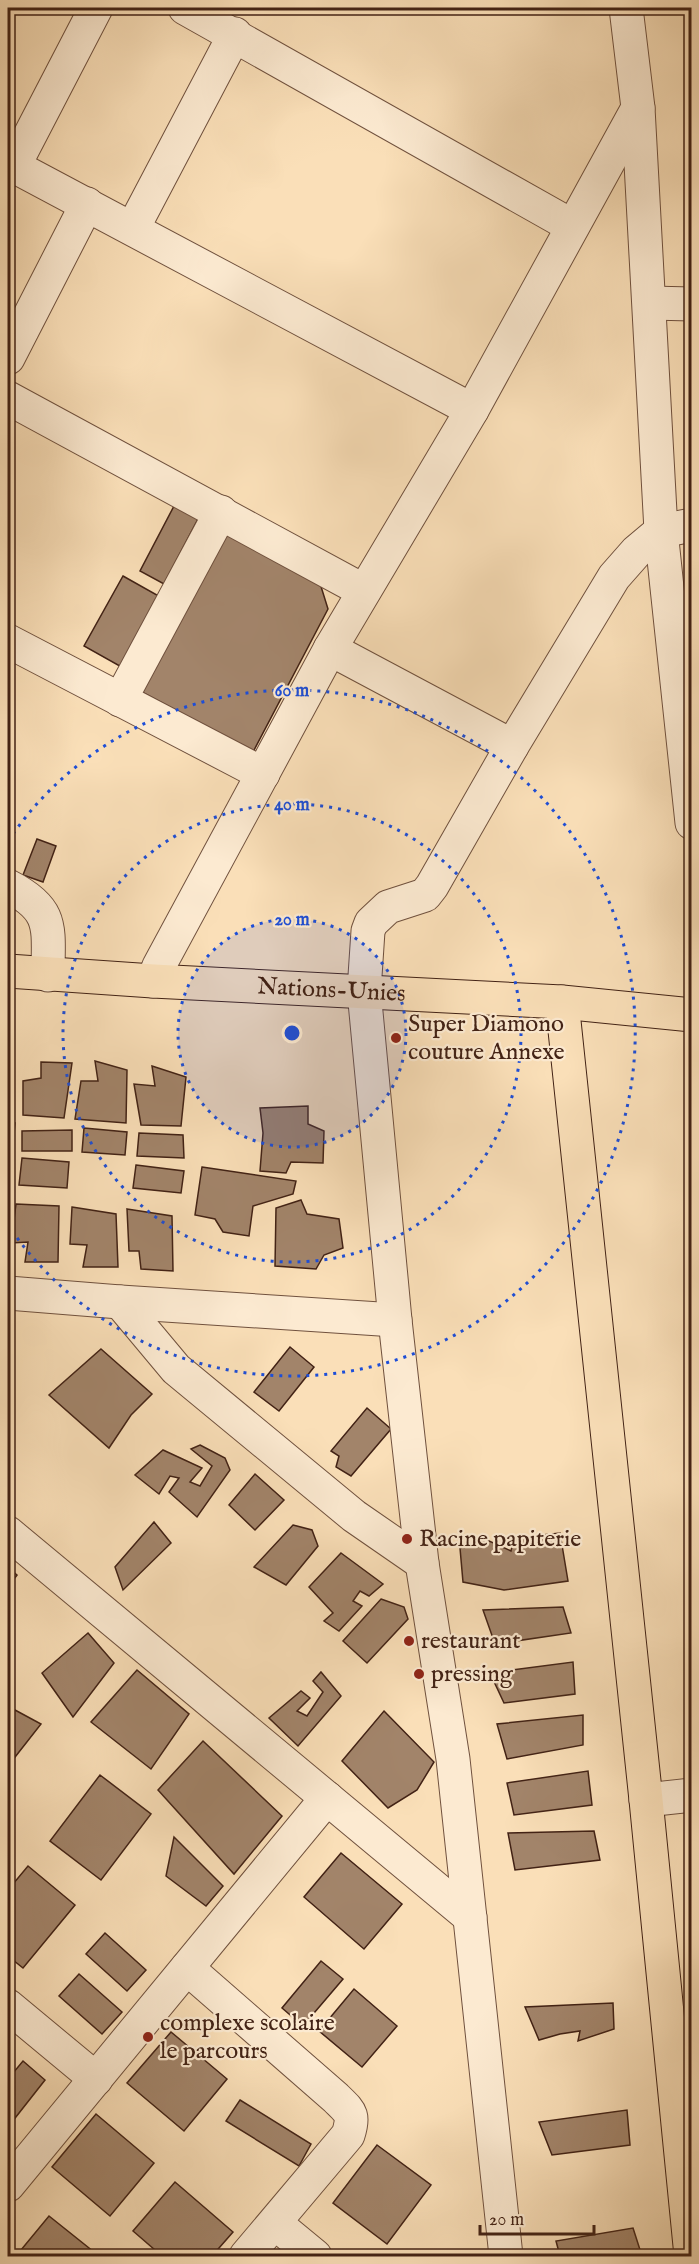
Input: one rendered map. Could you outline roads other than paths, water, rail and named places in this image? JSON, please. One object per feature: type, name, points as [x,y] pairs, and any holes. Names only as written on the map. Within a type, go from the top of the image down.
[{"type":"main road","name":"Nations-Unies","points":[[8,971],[153,981],[562,1002],[692,1015]]},
{"type":"main road","points":[[562,1002],[646,1800],[691,2256]]},
{"type":"street","points":[[96,8],[11,164],[472,410]]},
{"type":"street","points":[[185,8],[235,34],[572,226]]},
{"type":"street","points":[[626,8],[638,108],[650,303],[676,528],[692,823]]},
{"type":"street","points":[[133,228],[235,34]]},
{"type":"street","points":[[153,981],[330,649],[472,410],[638,108]]},
{"type":"street","points":[[8,358],[87,204]]},
{"type":"street","points":[[650,303],[692,304]]},
{"type":"street","points":[[9,402],[221,512],[364,591]]},
{"type":"street","points":[[120,700],[221,512]]},
{"type":"street","points":[[506,2256],[453,1759],[422,1563],[395,1320],[364,991],[368,931],[371,923],[388,907],[425,895],[614,577],[636,552],[676,528]]},
{"type":"street","points":[[8,641],[263,774]]},
{"type":"street","points":[[330,649],[512,746]]},
{"type":"street","points":[[8,886],[26,896],[41,910],[47,924],[48,975]]},
{"type":"street","points":[[8,1293],[395,1320]]},
{"type":"street","points":[[120,1302],[176,1369],[354,1516],[422,1563]]},
{"type":"street","points":[[8,1533],[470,1917]]},
{"type":"street","points":[[646,1800],[692,1795]]},
{"type":"street","points":[[8,2185],[327,1798]]},
{"type":"street","points":[[187,1968],[351,2113],[352,2123],[348,2135],[246,2256]]},
{"type":"street","points":[[8,2006],[96,2079]]},
{"type":"street","points":[[275,2223],[315,2256]]},
{"type":"place","name":"Super Diamono couture Annexe","points":[[396,1038]]},
{"type":"place","name":"Racine papiterie","points":[[407,1539]]},
{"type":"place","name":"restaurant","points":[[409,1641]]},
{"type":"place","name":"pressing","points":[[419,1674]]},
{"type":"place","name":"complexe scolaire le parcours","points":[[148,2037]]}]
